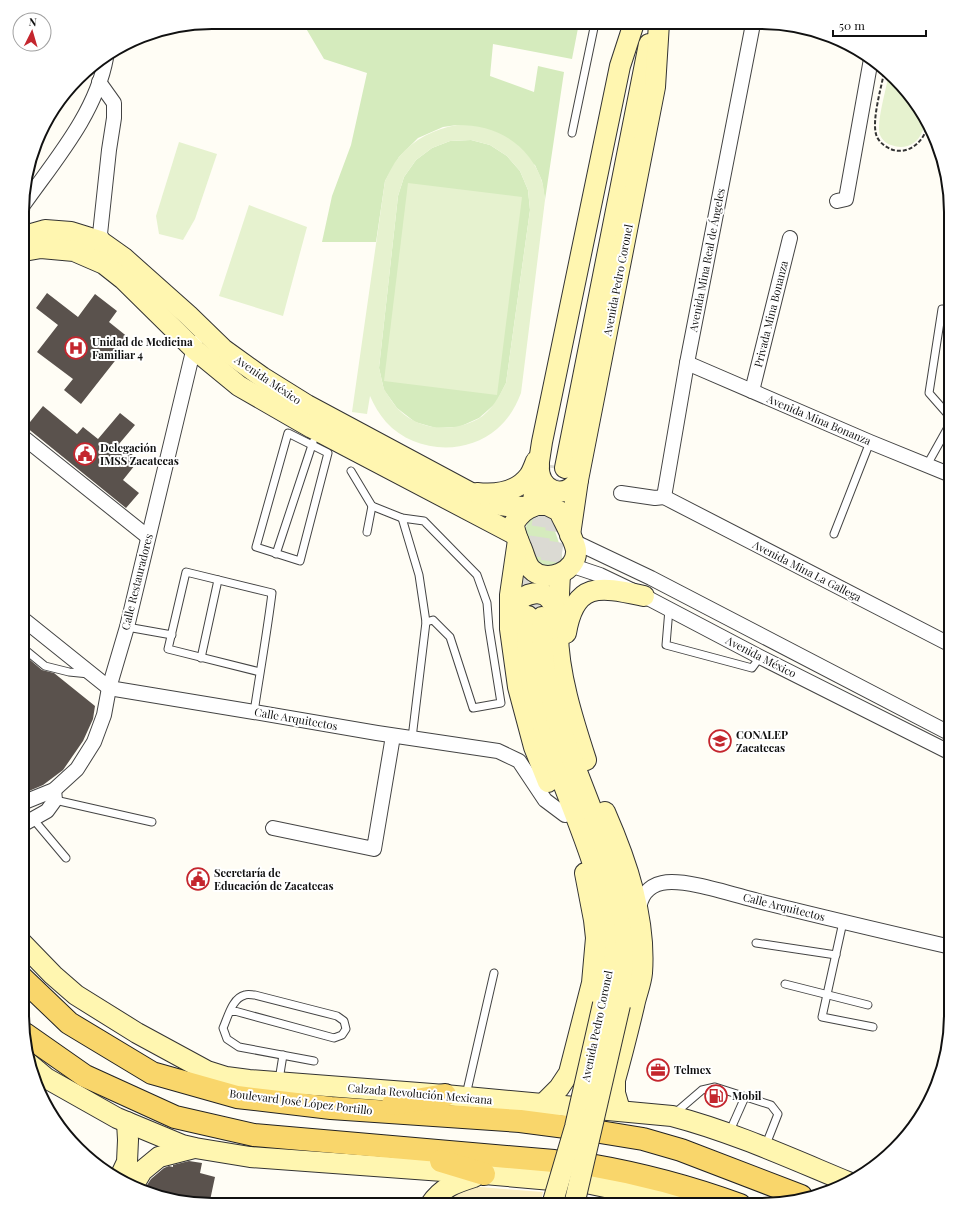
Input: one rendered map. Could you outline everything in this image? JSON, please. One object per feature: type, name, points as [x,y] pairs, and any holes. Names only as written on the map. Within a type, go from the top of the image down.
[{"type":"main road","name":"Boulevard José López Portillo","points":[[29,985],[69,1023],[152,1073],[237,1097],[331,1108],[520,1121],[566,1126]]},
{"type":"main road","points":[[31,1039],[85,1076],[175,1117],[254,1135],[554,1161]]},
{"type":"main road","points":[[331,1108],[392,1104],[455,1096]]},
{"type":"main road","points":[[600,1132],[644,1140],[681,1150],[796,1194]]},
{"type":"main road","points":[[396,1148],[484,1174]]},
{"type":"main road","points":[[590,1165],[630,1172],[671,1182],[719,1198]]},
{"type":"street","name":"Avenida Pedro Coronel","points":[[571,538],[555,463],[620,66],[633,29]]},
{"type":"street","name":"Avenida Pedro Coronel","points":[[555,463],[653,29]]},
{"type":"street","name":"Avenida Pedro Coronel","points":[[532,507],[555,463],[655,87],[659,29]]},
{"type":"street","name":"Avenida Mina Real de Ángeles","points":[[664,497],[687,363],[752,29]]},
{"type":"street","points":[[30,196],[82,120],[93,100],[105,64]]},
{"type":"street","points":[[837,201],[846,199],[870,65]]},
{"type":"street","points":[[99,82],[114,103],[114,118],[100,234],[106,246]]},
{"type":"street","name":"Avenida México","points":[[29,235],[45,230],[71,232],[100,241],[124,258],[223,349],[262,377],[300,401],[486,501],[497,506],[515,508],[532,507]]},
{"type":"street","name":"Privada Mina Bonanza","points":[[752,391],[790,238]]},
{"type":"street","name":"Avenida México","points":[[29,250],[41,248],[74,251],[104,264],[123,279],[194,349],[239,386],[276,408],[315,438],[517,537]]},
{"type":"street","name":"Calle Restauradores","points":[[29,801],[55,795],[77,769],[94,742],[104,715],[109,688],[127,627],[199,326]]},
{"type":"street","name":"Avenida Mina Bonanza","points":[[687,363],[944,472]]},
{"type":"street","points":[[29,442],[148,537]]},
{"type":"street","points":[[468,491],[488,494],[504,492],[518,486],[530,475],[536,461],[555,463]]},
{"type":"street","points":[[621,493],[655,498],[664,497]]},
{"type":"street","name":"Avenida Mina La Gallega","points":[[664,497],[944,641]]},
{"type":"street","points":[[547,506],[559,511],[576,550],[575,557],[565,570],[548,576],[540,575],[530,568],[517,537],[514,524],[523,512],[532,507],[547,506]]},
{"type":"street","name":"Avenida Pedro Coronel","points":[[517,537],[510,595],[510,628],[518,687],[526,719],[550,787],[582,825]]},
{"type":"street","name":"Avenida México","points":[[571,538],[944,730]]},
{"type":"street","name":"Avenida Pedro Coronel","points":[[565,570],[558,633],[561,662],[570,707],[594,787],[582,825]]},
{"type":"street","name":"Avenida México","points":[[565,570],[600,575],[944,749]]},
{"type":"street","points":[[561,662],[572,608],[580,598],[588,592],[601,589],[615,590],[644,596]]},
{"type":"street","points":[[510,628],[517,604],[527,595],[534,593],[542,594],[552,601],[555,609],[558,633]]},
{"type":"street","name":"Avenida Pedro Coronel","points":[[535,617],[527,645],[528,661],[541,718],[552,755],[582,825],[614,877],[624,923],[626,940],[625,967],[611,1005],[554,1198]]},
{"type":"street","points":[[29,624],[109,688]]},
{"type":"street","name":"Calle Arquitectos","points":[[109,688],[393,736],[498,751],[519,761],[546,800],[582,825]]},
{"type":"street","points":[[273,828],[374,849],[393,736]]},
{"type":"street","points":[[594,787],[617,839],[628,870],[639,917],[643,954],[641,976],[616,1080],[615,1088],[620,1110]]},
{"type":"street","points":[[29,821],[47,811],[55,795]]},
{"type":"street","points":[[543,1104],[559,1088],[566,1078],[584,1017],[592,983],[596,938],[583,861],[582,825]]},
{"type":"street","name":"Calle Arquitectos","points":[[639,917],[643,896],[649,888],[662,883],[677,882],[944,945]]},
{"type":"street","name":"Calzada Revolución Mexicana","points":[[29,949],[53,975],[76,994],[137,1033],[207,1071],[226,1077],[278,1083],[455,1096],[620,1110],[672,1116],[700,1123],[729,1133],[841,1179]]},
{"type":"street","name":"Avenida Pedro Coronel","points":[[575,1198],[611,1005]]},
{"type":"street","points":[[38,1071],[46,1078],[117,1118],[182,1145],[195,1148],[250,1157],[484,1174],[586,1184],[647,1198]]},
{"type":"street","points":[[566,1078],[582,1087],[599,1091],[615,1088]]},
{"type":"street","points":[[121,1174],[126,1162],[128,1140],[127,1122]]},
{"type":"street","points":[[136,1181],[142,1171],[159,1157],[195,1148]]},
{"type":"street","points":[[434,1198],[451,1184],[484,1174]]},
{"type":"lane","points":[[572,132],[594,29]]},
{"type":"lane","points":[[944,311],[942,309],[929,392],[944,410]]},
{"type":"lane","points":[[288,433],[315,438],[328,453],[300,561],[276,554],[256,547],[288,433]]},
{"type":"lane","points":[[926,465],[944,434]]},
{"type":"lane","points":[[276,554],[315,438]]},
{"type":"lane","points":[[834,534],[870,442]]},
{"type":"lane","points":[[351,471],[372,506],[402,518],[424,521],[477,575],[487,603],[489,628],[501,703],[473,708],[450,637],[433,620],[426,622]]},
{"type":"lane","points":[[367,532],[372,506]]},
{"type":"lane","points":[[402,518],[419,575],[426,622],[412,738]]},
{"type":"lane","points":[[254,712],[272,593],[186,572],[168,649],[260,672]]},
{"type":"lane","points":[[201,658],[218,580]]},
{"type":"lane","points":[[669,609],[666,645],[752,668],[760,657]]},
{"type":"lane","points":[[127,627],[172,635]]},
{"type":"lane","points":[[29,653],[45,666],[69,672],[92,674]]},
{"type":"lane","points":[[55,795],[152,822]]},
{"type":"lane","points":[[29,823],[66,858]]},
{"type":"lane","points":[[843,922],[822,1017],[873,1027]]},
{"type":"lane","points":[[756,943],[836,955]]},
{"type":"lane","points":[[455,1096],[494,973]]},
{"type":"lane","points":[[785,984],[868,1005]]},
{"type":"lane","points":[[231,1010],[334,1038],[342,1036],[346,1029],[344,1021],[337,1016],[255,995],[244,995],[235,1001],[231,1010],[223,1028],[227,1039],[239,1047],[314,1061]]},
{"type":"lane","points":[[278,1083],[283,1055]]},
{"type":"lane","points":[[672,1116],[702,1090],[715,1087],[771,1105],[778,1114],[765,1147]]},
{"type":"lane","points":[[729,1133],[745,1097]]},
{"type":"path","points":[[884,76],[875,123],[876,134],[881,143],[890,149],[901,151],[912,148],[922,140],[926,133]]},
{"type":"green space","points":[[306,29],[578,29],[572,59],[493,44],[490,76],[534,92],[538,66],[564,72],[545,200],[542,181],[535,165],[457,125],[443,127],[418,138],[399,157],[385,181],[376,242],[322,242],[332,196],[351,145],[367,73],[324,59]]},
{"type":"green space","points":[[887,80],[899,91],[913,110],[924,129],[917,140],[910,145],[901,147],[889,144],[883,140],[880,135],[880,115]]},
{"type":"green space","points":[[468,125],[488,129],[497,132],[514,142],[529,157],[537,169],[543,184],[545,200],[521,393],[519,398],[512,412],[505,421],[484,438],[471,444],[456,447],[440,447],[425,445],[411,440],[398,432],[383,419],[370,396],[367,414],[352,412],[385,181],[397,160],[411,145],[432,132],[449,127]],"holes":[[[471,140],[490,145],[507,156],[520,171],[528,190],[530,210],[506,383],[491,408],[478,419],[454,427],[442,428],[430,426],[419,423],[399,410],[384,389],[379,368],[398,196],[404,177],[416,160],[432,148],[450,141]]]},
{"type":"green space","points":[[471,140],[490,145],[507,156],[520,171],[528,190],[530,210],[506,383],[496,403],[479,418],[459,427],[436,428],[415,422],[397,408],[384,390],[379,368],[398,196],[404,177],[416,160],[432,148],[450,141]]},
{"type":"green space","points":[[179,142],[217,154],[195,219],[183,240],[159,234],[156,216]]},
{"type":"green space","points":[[408,183],[522,197],[497,395],[384,381]]},
{"type":"green space","points":[[249,205],[307,227],[283,316],[219,296]]},
{"type":"green space","points":[[535,516],[543,516],[550,520],[556,533],[562,559],[554,568],[538,565],[526,533],[526,528],[530,519]]},
{"type":"sand","points":[[480,1187],[543,1192],[542,1198],[448,1198],[464,1188]]},
{"type":"building","name":"Unidad de Medicina Familiar 4","points":[[47,293],[78,317],[95,294],[117,311],[109,322],[129,338],[116,355],[118,357],[81,404],[64,390],[73,379],[37,352],[58,325],[36,308]]},
{"type":"building","name":"Delegación IMSS Zacatecas","points":[[43,406],[77,434],[83,427],[98,439],[120,413],[135,425],[119,444],[139,460],[123,480],[139,493],[126,508],[29,429],[29,423]]},
{"type":"building","points":[[29,659],[42,670],[54,673],[95,706],[93,719],[83,741],[63,770],[43,785],[29,791]]},
{"type":"building","points":[[189,1161],[202,1163],[200,1173],[215,1177],[210,1198],[200,1198],[165,1192],[147,1186],[151,1179],[164,1168],[169,1166],[173,1167],[173,1165]]},
{"type":"tunnel","points":[[528,616],[551,465]]},
{"type":"tunnel","points":[[546,591],[565,468]]},
{"type":"place","name":"Unidad de Medicina Familiar 4","points":[[76,348]]},
{"type":"place","name":"Delegación IMSS Zacatecas","points":[[85,454]]},
{"type":"place","name":"CONALEP Zacatecas","points":[[720,741]]},
{"type":"place","name":"Secretaría de Educación de Zacatecas","points":[[198,879]]},
{"type":"place","name":"Telmex","points":[[658,1070]]},
{"type":"place","name":"Mobil","points":[[716,1096]]}]
